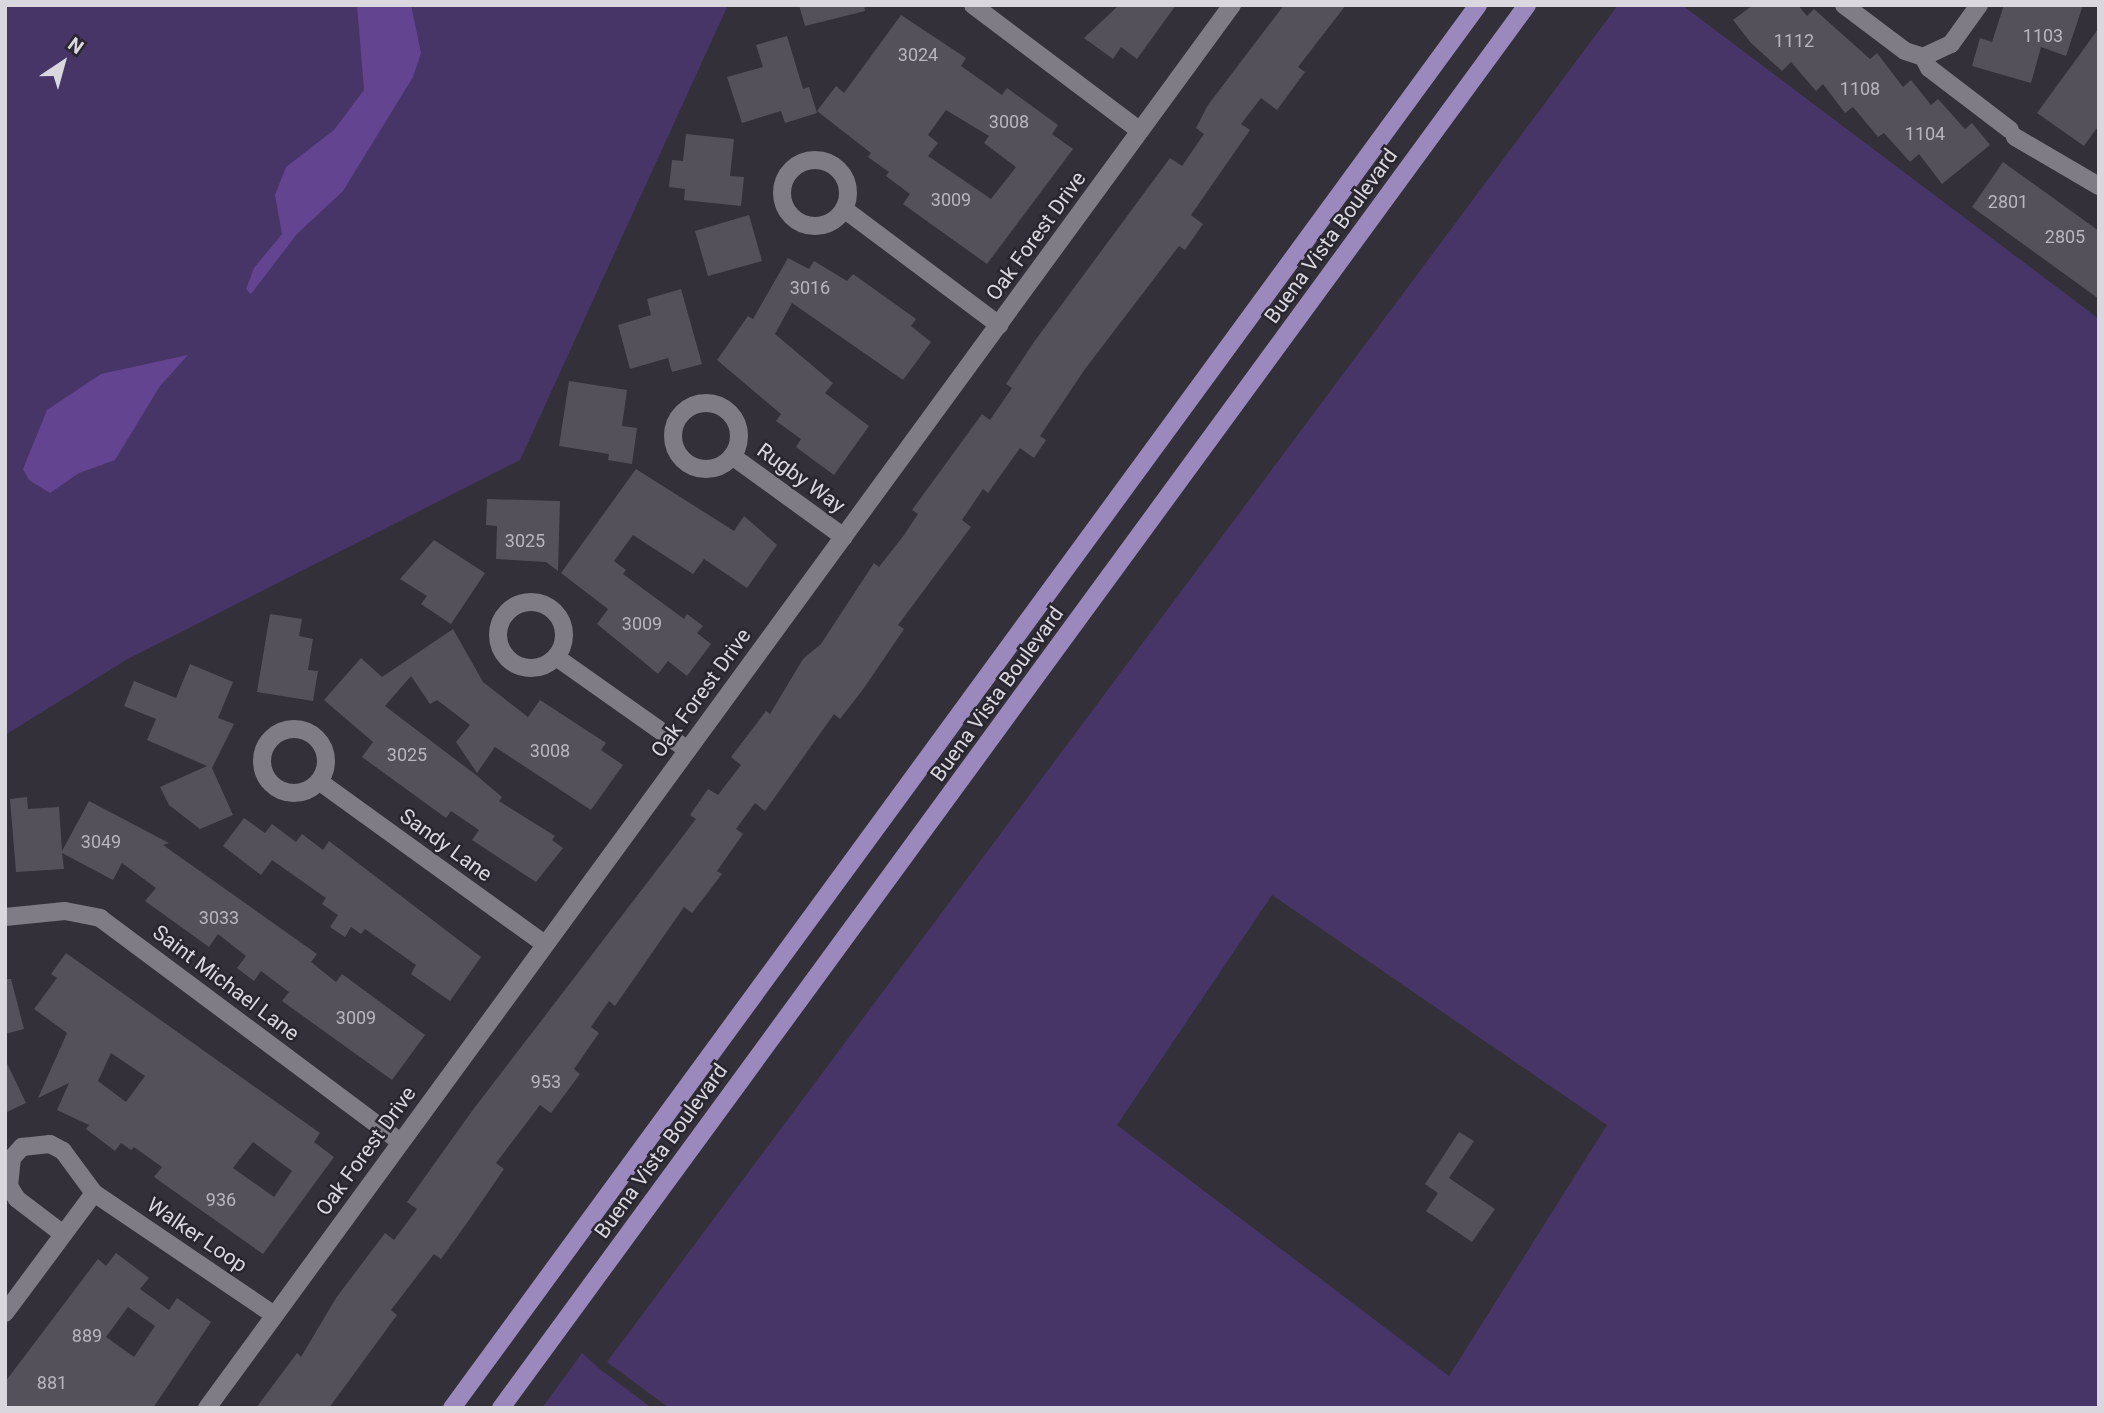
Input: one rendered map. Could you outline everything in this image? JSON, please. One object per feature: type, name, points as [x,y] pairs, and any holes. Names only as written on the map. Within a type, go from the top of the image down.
[{"type":"main road","name":"Buena Vista Boulevard","points":[[458,1406],[1478,5]]},
{"type":"main road","name":"Buena Vista Boulevard","points":[[501,1408],[1527,5]]},
{"type":"street","points":[[973,5],[1140,131]]},
{"type":"street","name":"Oak Forest Drive","points":[[207,1408],[1232,5]]},
{"type":"street","points":[[1844,5],[1905,51],[1923,57],[1939,54],[1951,44],[1979,5]]},
{"type":"street","points":[[1923,57],[1929,68],[2013,133],[2099,186]]},
{"type":"street","points":[[844,209],[999,325]]},
{"type":"street","name":"Rugby Way","points":[[732,456],[844,537]]},
{"type":"street","points":[[556,657],[688,750]]},
{"type":"street","name":"Sandy Lane","points":[[320,782],[545,944]]},
{"type":"street","name":"Saint Michael Lane","points":[[5,917],[65,911],[100,918],[401,1142]]},
{"type":"street","name":"Walker Loop","points":[[63,1234],[13,1193],[7,1172],[12,1158],[22,1147],[50,1144],[63,1151],[94,1193],[274,1315]]},
{"type":"street","points":[[5,1313],[94,1193]]},
{"type":"shaded area","points":[[5,5],[728,5],[520,460],[126,660],[5,735]]},
{"type":"shaded area","points":[[357,5],[411,5],[421,53],[413,77],[343,191],[297,234],[251,294],[246,289],[254,268],[282,234],[275,195],[286,167],[334,130],[364,90]]},
{"type":"shaded area","points":[[1618,5],[1682,5],[2099,319],[2099,1408],[669,1408],[607,1362]],"holes":[[[1272,895],[1607,1125],[1449,1376],[1117,1125]]]},
{"type":"shaded area","points":[[188,355],[160,386],[115,460],[79,473],[50,493],[29,480],[23,469],[47,410],[101,374]]},
{"type":"shaded area","points":[[582,1353],[601,1370],[652,1408],[542,1408]]},
{"type":"building","points":[[799,5],[864,5],[865,11],[805,26]]},
{"type":"building","points":[[1119,5],[1176,5],[1137,59],[1121,47],[1113,59],[1084,38]]},
{"type":"building","points":[[1284,5],[1346,5],[1298,67],[1305,72],[1277,110],[1261,98],[1241,124],[1250,130],[1191,215],[1203,224],[1185,250],[1179,246],[1085,369],[1040,436],[1046,440],[1034,458],[1020,448],[988,493],[983,489],[962,520],[971,527],[898,625],[904,629],[864,688],[840,719],[834,714],[765,811],[755,803],[736,829],[743,834],[717,871],[722,874],[692,913],[684,907],[615,1006],[609,1001],[591,1027],[599,1033],[574,1069],[580,1074],[551,1113],[540,1105],[496,1163],[504,1169],[441,1259],[434,1254],[391,1310],[397,1315],[329,1408],[256,1408],[297,1353],[301,1357],[336,1298],[385,1233],[394,1240],[417,1209],[407,1202],[472,1111],[696,819],[690,815],[708,789],[718,795],[741,765],[731,757],[766,711],[770,714],[803,659],[821,644],[874,563],[879,567],[904,535],[918,514],[912,510],[982,414],[990,420],[1012,388],[1006,384],[1034,342],[1170,158],[1182,166],[1204,134],[1196,128],[1208,105]]},
{"type":"building","points":[[1753,5],[1798,5],[1807,16],[1814,9],[1870,59],[1877,53],[1903,87],[1911,80],[1931,105],[1938,99],[1965,129],[1972,123],[1990,145],[1942,184],[1919,154],[1910,162],[1884,133],[1878,137],[1853,107],[1845,113],[1823,84],[1816,91],[1791,62],[1782,71],[1751,43],[1733,20]]},
{"type":"building","points":[[2004,5],[2083,5],[2066,56],[2041,47],[2031,83],[1972,66],[1980,38],[1992,42]]},
{"type":"building","points":[[901,15],[966,58],[961,66],[1002,95],[1007,88],[1058,125],[1052,134],[1073,149],[987,264],[903,204],[910,194],[886,176],[889,172],[868,157],[871,153],[817,111],[836,86],[844,93]],"holes":[[[946,110],[989,136],[984,143],[1016,167],[991,199],[928,156],[938,143],[928,135]]]},
{"type":"building","points":[[2099,28],[2099,125],[2084,146],[2037,113]]},
{"type":"building","points":[[787,36],[803,89],[809,87],[817,113],[785,123],[781,111],[742,123],[727,77],[763,67],[756,45]]},
{"type":"building","points":[[686,134],[734,139],[730,176],[744,177],[741,206],[684,200],[685,189],[669,187],[672,160],[683,161]]},
{"type":"building","points":[[2003,162],[2099,231],[2099,299],[1972,207]]},
{"type":"building","points":[[749,215],[762,261],[708,276],[695,231]]},
{"type":"building","points":[[788,258],[809,269],[814,261],[847,281],[853,274],[916,319],[911,326],[931,342],[903,380],[792,303],[775,334],[833,383],[825,393],[869,426],[834,475],[796,447],[801,439],[776,421],[781,414],[717,360],[748,316],[753,319]]},
{"type":"building","points":[[681,289],[702,364],[672,372],[668,358],[630,369],[618,325],[651,315],[647,299]]},
{"type":"building","points":[[569,381],[627,390],[622,426],[637,428],[632,464],[608,460],[609,454],[559,446]]},
{"type":"building","points":[[636,469],[734,531],[744,516],[777,545],[747,588],[704,559],[693,574],[633,535],[614,561],[626,570],[623,574],[684,619],[687,614],[703,626],[697,633],[711,644],[687,676],[668,661],[658,674],[597,624],[608,609],[561,573]]},
{"type":"building","points":[[487,499],[560,501],[558,571],[546,562],[496,559],[497,526],[486,525]]},
{"type":"building","points":[[434,540],[485,573],[451,624],[421,604],[427,596],[400,579]]},
{"type":"building","points":[[270,614],[302,619],[299,636],[313,639],[308,670],[318,671],[313,701],[257,692]]},
{"type":"building","points":[[453,629],[483,682],[528,717],[540,700],[606,743],[601,750],[623,765],[591,810],[495,747],[477,773],[456,742],[470,725],[437,700],[430,704],[411,676],[385,706],[476,775],[502,797],[499,801],[555,836],[552,840],[563,848],[536,882],[472,840],[479,830],[451,811],[446,818],[362,757],[373,742],[324,700],[361,658],[382,677]]},
{"type":"building","points":[[190,664],[233,682],[218,718],[234,724],[212,768],[233,815],[200,829],[169,805],[160,787],[207,766],[147,740],[156,719],[124,706],[134,681],[176,698]]},
{"type":"building","points":[[27,797],[28,809],[59,807],[62,851],[89,801],[169,843],[163,845],[317,954],[311,962],[336,982],[342,974],[425,1035],[392,1080],[282,1001],[289,992],[261,971],[254,981],[237,968],[246,956],[218,934],[209,947],[145,901],[156,888],[122,863],[113,880],[62,853],[64,869],[16,872],[10,799]]},
{"type":"building","points":[[244,818],[265,833],[272,824],[296,842],[302,834],[323,850],[329,841],[481,957],[450,1001],[411,974],[416,965],[365,929],[361,934],[351,927],[345,937],[330,927],[338,915],[322,904],[326,898],[272,860],[261,875],[223,846]]},
{"type":"building","points":[[66,953],[320,1133],[314,1142],[334,1157],[263,1254],[154,1177],[162,1167],[134,1147],[131,1150],[121,1143],[115,1151],[86,1129],[89,1125],[57,1110],[69,1083],[38,1098],[67,1033],[34,1009],[57,978],[51,974]],"holes":[[[111,1053],[145,1076],[126,1102],[98,1081]],[[253,1142],[292,1171],[274,1197],[233,1168]]]},
{"type":"building","points":[[5,979],[11,979],[24,1029],[5,1034]]},
{"type":"building","points":[[5,1059],[26,1103],[5,1113]]},
{"type":"building","points":[[1459,1132],[1474,1141],[1449,1178],[1495,1209],[1472,1242],[1426,1211],[1438,1193],[1425,1184]]},
{"type":"building","points":[[116,1253],[149,1278],[140,1289],[169,1310],[177,1298],[211,1322],[153,1408],[5,1408],[5,1382],[98,1259],[106,1266]],"holes":[[[128,1307],[155,1326],[134,1357],[106,1337]]]}]
